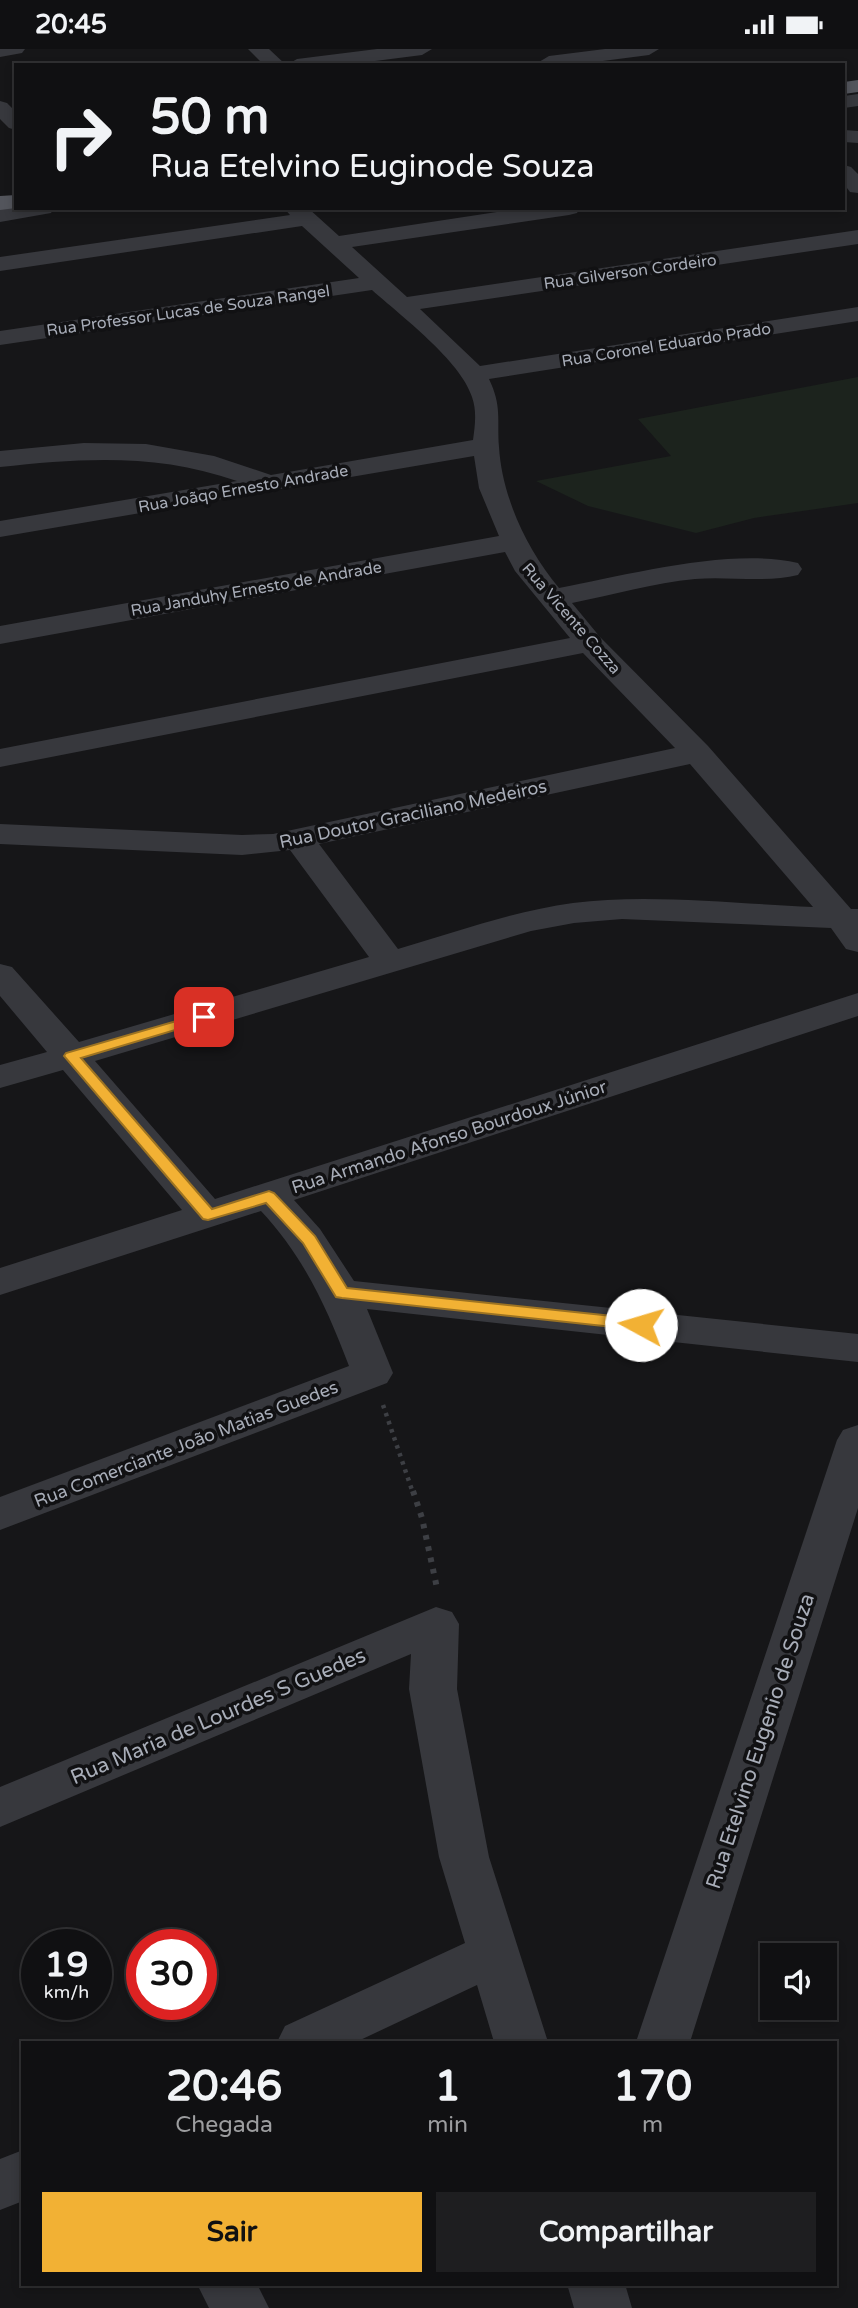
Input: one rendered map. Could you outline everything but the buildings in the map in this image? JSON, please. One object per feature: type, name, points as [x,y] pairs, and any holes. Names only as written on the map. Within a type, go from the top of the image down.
[{"type":"street","points":[[0,51],[15,49]]},
{"type":"street","points":[[258,49],[274,63]]},
{"type":"street","points":[[313,63],[422,49]]},
{"type":"street","points":[[531,49],[551,63],[649,49]]},
{"type":"street","points":[[0,104],[14,122]]},
{"type":"street","points":[[845,172],[858,187]]},
{"type":"street","points":[[0,215],[31,210]]},
{"type":"street","points":[[335,243],[556,210]]},
{"type":"street","points":[[0,264],[301,214]]},
{"type":"street","name":"Rua Vicente Cozza","points":[[301,214],[456,353],[474,374],[485,397],[488,417],[486,446],[492,488],[525,565],[590,643],[697,753],[852,926]]},
{"type":"street","name":"Rua Gilverson Cordeiro","points":[[401,305],[858,237]]},
{"type":"street","name":"Rua Professor Lucas de Souza Rangel","points":[[1,336],[377,282]]},
{"type":"street","name":"Rua Coronel Eduardo Prado","points":[[474,374],[858,314]]},
{"type":"street","name":"Rua Joãqo Ernesto Andrade","points":[[0,529],[486,446]]},
{"type":"street","points":[[0,459],[119,450],[166,454],[202,461],[270,483]]},
{"type":"street","name":"Rua Janduhy Ernesto de Andrade","points":[[0,635],[513,542]]},
{"type":"street","points":[[551,598],[692,571],[733,568],[788,569]]},
{"type":"street","points":[[0,758],[590,643]]},
{"type":"street","name":"Rua Doutor Graciliano Medeiros","points":[[9,834],[242,845],[299,839],[697,753]]},
{"type":"street","points":[[0,804],[9,834]]},
{"type":"street","points":[[299,839],[390,962]]},
{"type":"street","points":[[0,1077],[526,922],[573,913],[622,909],[852,926]]},
{"type":"street","points":[[0,974],[208,1215]]},
{"type":"street","name":"Rua Armando Afonso Bourdoux Júnior","points":[[0,1282],[858,1004]]},
{"type":"street","points":[[269,1196],[299,1226],[320,1254],[342,1293],[372,1373]]},
{"type":"street","points":[[342,1293],[858,1347]]},
{"type":"street","name":"Rua Comerciante João Matias Guedes","points":[[0,1514],[372,1373]]},
{"type":"street","name":"Rua Etelvino Eugenio de Souza","points":[[663,2041],[858,1440]]},
{"type":"street","points":[[436,1624],[435,1701],[464,1857],[520,2041]]},
{"type":"street","name":"Rua Maria de Lourdes S Guedes","points":[[0,1808],[436,1624]]},
{"type":"street","points":[[306,2041],[493,1954]]},
{"type":"street","points":[[0,2185],[21,2176]]},
{"type":"street","points":[[227,2286],[240,2308]]},
{"type":"street","points":[[597,2286],[603,2308]]},
{"type":"path","points":[[372,1373],[422,1518],[437,1586],[436,1624]]},
{"type":"shaded area","points":[[858,377],[858,503],[754,518],[696,533],[588,506],[536,481],[671,456],[638,419]]},
{"type":"route","points":[[204,1017],[71,1056],[208,1215],[269,1196],[299,1226],[320,1254],[342,1293],[641,1325]]}]
